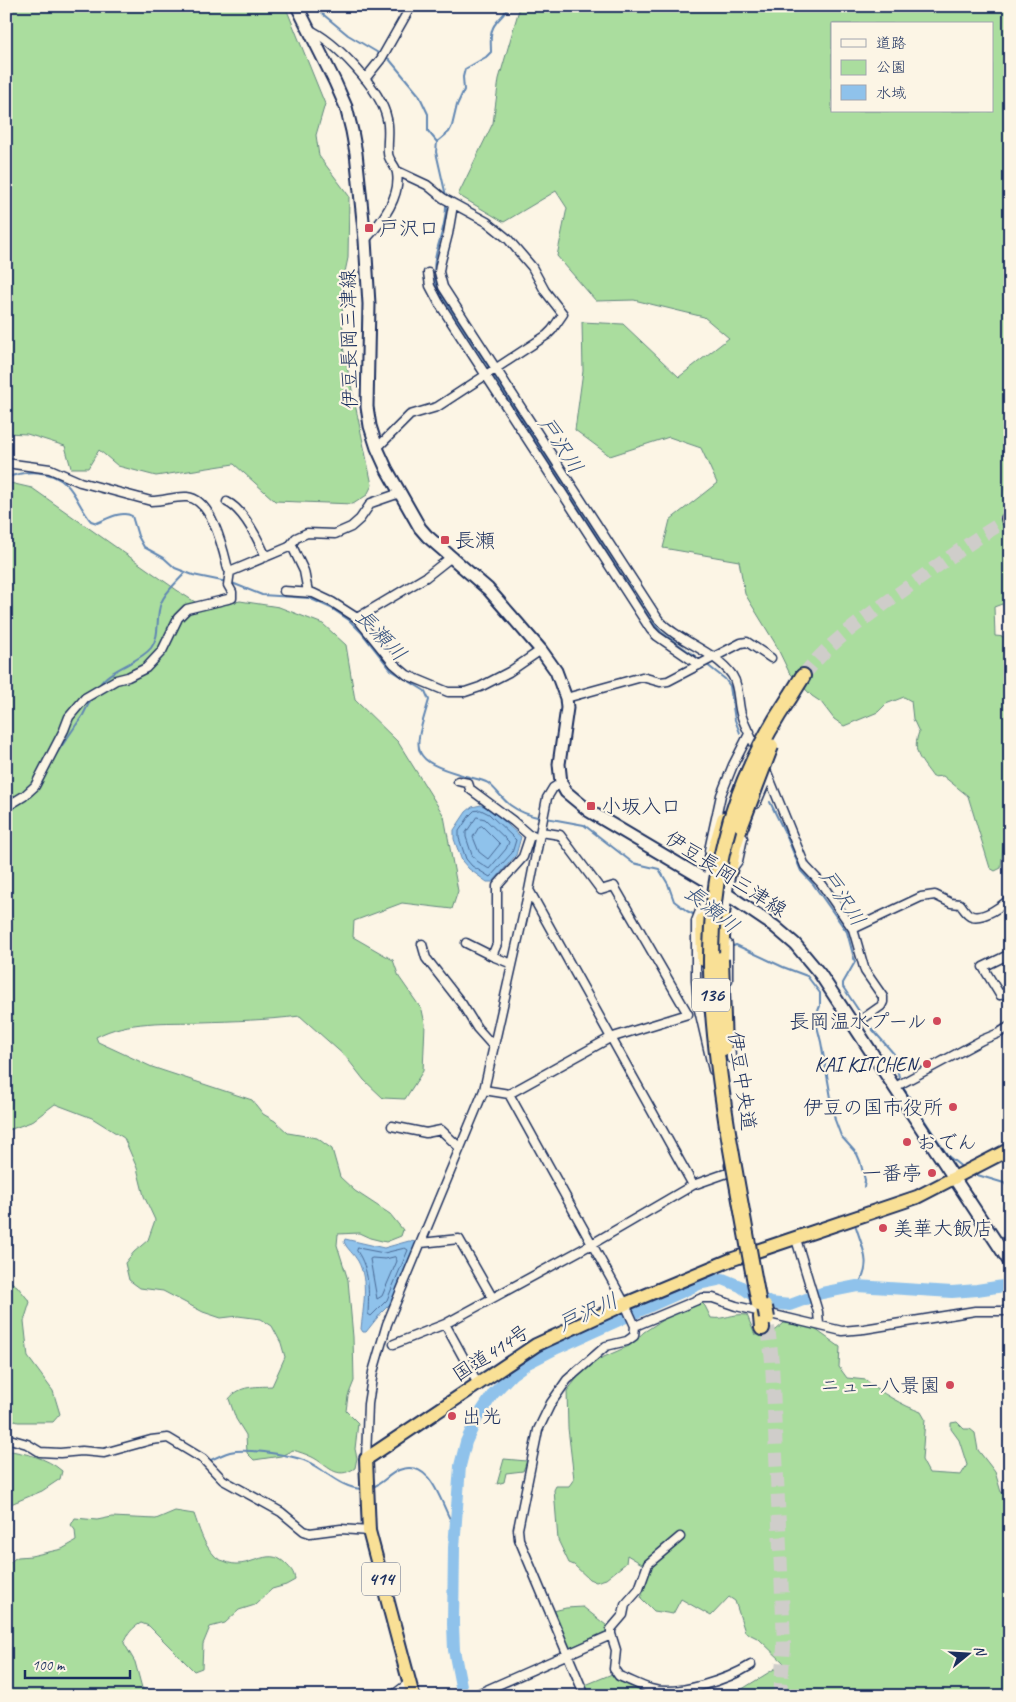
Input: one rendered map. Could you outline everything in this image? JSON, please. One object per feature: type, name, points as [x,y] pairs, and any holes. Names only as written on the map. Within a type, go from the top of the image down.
[{"type":"highway","name":"伊豆中央道","points":[[724,1066],[711,995],[713,909],[721,858],[732,816],[743,787],[766,737],[804,677]]},
{"type":"highway","name":"伊豆中央道","points":[[763,1314],[718,1031],[715,974],[716,926],[721,883],[730,841],[747,788],[769,738],[789,700]]},
{"type":"highway","points":[[712,859],[724,819],[744,768],[759,737],[773,716],[789,700]]},
{"type":"highway","points":[[729,872],[734,846],[741,825],[779,722]]},
{"type":"highway","points":[[723,918],[721,959],[724,1066]]},
{"type":"highway","points":[[703,920],[706,1004],[724,1066]]},
{"type":"highway","name":"国道414号","points":[[366,1459],[536,1345],[733,1260],[917,1197],[1010,1149]]},
{"type":"highway","name":"414","points":[[366,1459],[369,1531],[411,1690]]},
{"type":"main road","name":"伊豆長岡三津線","points":[[297,6],[335,82],[346,107],[352,130],[365,240],[369,304],[367,407],[370,426],[377,448],[420,528],[450,558],[488,589],[556,670],[566,698],[566,717],[559,764],[561,784],[572,799],[589,811],[709,882],[774,926],[795,944],[820,974],[1010,1262]]},
{"type":"main road","points":[[703,920],[712,859]]},
{"type":"main road","points":[[723,918],[729,872]]},
{"type":"street","points":[[365,79],[381,58],[411,6]]},
{"type":"street","points":[[308,29],[319,34],[334,46],[375,90],[387,117],[388,155],[397,171],[396,191],[390,206],[374,231],[365,240]]},
{"type":"street","points":[[377,448],[410,415],[437,407],[547,335],[562,314],[545,291],[532,267],[508,239],[487,222],[453,205],[427,184],[397,171]]},
{"type":"street","points":[[453,205],[448,234],[440,258],[439,272],[443,287],[491,372],[651,630],[700,665]]},
{"type":"street","points":[[428,273],[433,292],[491,372],[658,619],[667,628],[732,676],[736,683],[742,718],[750,732],[805,866],[821,883],[853,929],[862,964],[880,993],[883,1002],[881,1006],[854,1025]]},
{"type":"street","points":[[6,463],[50,469],[80,482],[152,501],[190,497],[205,508],[221,541],[230,571],[229,582],[233,595],[229,600],[192,607],[183,612],[173,626],[162,651],[146,668],[128,677],[116,680],[85,698],[69,717],[35,786],[24,796],[6,807]]},
{"type":"street","points":[[230,571],[292,546],[296,538],[307,533],[335,534],[351,527],[360,519],[371,503],[400,492]]},
{"type":"street","points":[[227,502],[234,505],[250,525],[266,557]]},
{"type":"street","points":[[292,546],[304,571],[308,592]]},
{"type":"street","points":[[358,618],[426,577],[450,558]]},
{"type":"street","points":[[284,591],[308,592],[332,602],[358,618],[394,664],[407,675],[448,692],[465,692],[480,687],[509,672],[541,650]]},
{"type":"street","points":[[566,698],[642,677],[664,682],[741,643],[747,642],[771,658]]},
{"type":"street","points":[[712,859],[709,846],[721,795],[733,765],[750,732]]},
{"type":"street","points":[[729,872],[738,861],[745,828],[768,776]]},
{"type":"street","points":[[458,781],[468,784],[470,789],[530,836]]},
{"type":"street","points":[[366,1459],[368,1404],[372,1372],[387,1324],[484,1090],[529,890],[544,812],[550,792],[561,784]]},
{"type":"street","points":[[492,956],[498,944],[497,886],[526,852],[530,836],[541,830],[560,835],[601,890],[614,886],[688,1014]]},
{"type":"street","points":[[529,890],[693,1185]]},
{"type":"street","points":[[853,929],[921,897],[932,894],[951,903],[960,904],[969,915],[974,917],[985,914],[1010,899]]},
{"type":"street","points":[[394,1344],[445,1324],[592,1244],[693,1185],[730,1172],[714,1077],[699,1010],[696,981],[696,921],[705,903]]},
{"type":"street","points":[[723,918],[728,934],[728,998],[724,1066]]},
{"type":"street","points":[[466,943],[512,964]]},
{"type":"street","points":[[422,944],[426,958],[462,1004],[477,1028],[494,1047]]},
{"type":"street","points":[[1010,954],[983,967],[1000,995],[1010,991]]},
{"type":"street","points":[[484,1090],[508,1094],[610,1038],[688,1014],[728,998]]},
{"type":"street","points":[[895,1087],[1010,1026]]},
{"type":"street","points":[[508,1094],[592,1244],[634,1324],[634,1336],[627,1341],[606,1346],[567,1380],[551,1403],[538,1430],[518,1529],[519,1539],[585,1696]]},
{"type":"street","points":[[392,1126],[426,1133],[441,1130],[460,1148]]},
{"type":"street","points":[[421,1244],[459,1239],[492,1298]]},
{"type":"street","points":[[796,1239],[818,1312],[819,1324]]},
{"type":"street","points":[[634,1324],[702,1298],[713,1298],[736,1306],[819,1324],[842,1331],[974,1311],[1010,1310]]},
{"type":"street","points":[[445,1324],[478,1384]]},
{"type":"street","points":[[6,1438],[26,1444],[40,1452],[82,1451],[104,1453],[151,1440],[168,1438],[203,1460],[223,1480],[281,1512],[304,1531],[310,1533],[341,1529],[369,1531]]},
{"type":"street","points":[[680,1537],[648,1564],[640,1589],[625,1605],[623,1615],[611,1629],[616,1650],[614,1666],[617,1675],[652,1690],[667,1691],[689,1689],[733,1674],[751,1665]]},
{"type":"street","points":[[474,1696],[611,1635]]},
{"type":"street","points":[[392,1696],[411,1690]]},
{"type":"green space","points":[[6,6],[284,6],[286,8],[325,104],[316,135],[319,156],[349,196],[348,258],[342,286],[343,347],[372,485],[367,495],[353,504],[275,501],[234,464],[156,476],[118,466],[99,450],[88,468],[71,468],[65,446],[27,434],[6,433]]},
{"type":"green space","points":[[520,6],[1010,6],[1010,612],[1002,604],[994,607],[995,636],[1005,637],[1010,644],[1010,791],[1001,868],[995,871],[990,868],[968,796],[943,776],[933,777],[919,756],[916,746],[919,732],[913,719],[911,701],[904,697],[886,704],[878,712],[844,726],[834,719],[821,702],[812,696],[789,672],[775,643],[745,594],[739,561],[663,548],[670,520],[717,483],[701,448],[669,437],[610,456],[575,430],[583,371],[582,322],[623,324],[679,377],[729,338],[704,317],[634,300],[596,301],[557,256],[567,208],[556,191],[504,222],[458,195],[493,123],[499,79]]},
{"type":"green space","points":[[6,482],[32,488],[206,609],[240,601],[279,607],[323,624],[346,645],[355,700],[398,742],[444,816],[458,891],[452,909],[402,903],[354,921],[353,937],[393,960],[399,977],[422,1010],[425,1024],[423,1071],[405,1099],[383,1098],[364,1080],[346,1057],[300,1016],[134,1025],[96,1037],[98,1042],[152,1067],[252,1100],[263,1114],[275,1121],[288,1133],[317,1138],[332,1149],[340,1177],[355,1191],[390,1214],[403,1230],[401,1236],[386,1242],[359,1233],[338,1234],[337,1245],[348,1280],[353,1337],[354,1381],[348,1396],[346,1411],[358,1423],[355,1468],[348,1472],[343,1473],[332,1470],[312,1457],[293,1450],[281,1456],[254,1460],[247,1453],[246,1435],[236,1419],[229,1399],[233,1394],[243,1389],[272,1386],[285,1357],[281,1343],[272,1326],[261,1319],[238,1316],[221,1318],[203,1312],[163,1291],[140,1288],[129,1280],[125,1263],[148,1240],[155,1220],[144,1196],[137,1168],[124,1138],[92,1118],[55,1104],[31,1122],[6,1131]]},
{"type":"green space","points":[[6,1279],[17,1286],[30,1302],[24,1321],[28,1357],[53,1391],[60,1414],[53,1422],[18,1422],[6,1417]]},
{"type":"green space","points":[[700,1301],[711,1318],[747,1315],[755,1335],[776,1330],[784,1323],[812,1327],[840,1347],[839,1367],[847,1378],[866,1380],[892,1398],[921,1412],[925,1419],[922,1460],[929,1473],[961,1475],[967,1465],[959,1440],[951,1429],[951,1423],[957,1422],[964,1429],[970,1429],[975,1433],[978,1450],[995,1472],[1001,1492],[1010,1495],[1010,1696],[731,1696],[784,1663],[759,1639],[745,1632],[735,1601],[729,1597],[711,1616],[681,1599],[673,1614],[654,1611],[641,1598],[651,1567],[658,1558],[647,1567],[627,1555],[626,1563],[606,1579],[596,1582],[589,1579],[574,1565],[569,1563],[558,1540],[554,1490],[556,1486],[569,1486],[574,1479],[568,1428],[567,1391],[581,1373],[597,1360],[629,1346],[644,1332],[664,1319]]},
{"type":"green space","points":[[6,1450],[49,1462],[62,1471],[60,1479],[42,1491],[6,1506]]},
{"type":"green space","points":[[504,1459],[527,1461],[523,1471],[506,1473],[504,1482],[497,1484]]},
{"type":"green space","points":[[175,1511],[194,1514],[204,1541],[218,1559],[233,1564],[241,1564],[264,1557],[272,1557],[279,1559],[291,1569],[295,1580],[272,1589],[255,1605],[239,1610],[225,1623],[210,1627],[203,1644],[202,1668],[194,1671],[149,1626],[141,1623],[135,1627],[124,1643],[135,1662],[142,1688],[153,1696],[6,1696],[6,1567],[18,1557],[62,1549],[76,1541],[75,1530],[71,1525],[75,1518],[97,1520],[112,1517],[156,1519]]},
{"type":"green space","points":[[583,1607],[611,1629],[566,1650],[549,1612]]},
{"type":"green space","points":[[612,1674],[655,1692],[656,1696],[587,1696],[583,1686]]},
{"type":"water","points":[[481,805],[491,809],[521,837],[516,855],[493,882],[487,882],[469,869],[462,861],[454,839],[454,830],[466,812],[472,807]]},
{"type":"water","points":[[345,1239],[384,1248],[409,1241],[417,1242],[391,1303],[366,1332],[363,1332],[361,1329],[364,1295],[363,1277],[358,1261],[344,1242]]},
{"type":"waterway","points":[[313,6],[348,35],[380,54]]},
{"type":"waterway","points":[[437,142],[449,132],[452,126],[457,105],[464,90],[463,77],[465,69],[491,52],[492,30],[508,6]]},
{"type":"waterway","points":[[384,56],[389,59],[419,95],[428,114],[428,131],[437,142]]},
{"type":"waterway","name":"戸沢川","points":[[437,142],[436,152],[446,196]]},
{"type":"waterway","name":"戸沢川","points":[[446,204],[434,267],[438,290],[491,371]]},
{"type":"waterway","name":"戸沢川","points":[[493,375],[652,622],[661,632],[702,661]]},
{"type":"waterway","name":"長瀬川","points":[[6,478],[30,472],[53,476],[67,485],[91,521],[97,523],[110,517],[128,514],[132,516],[138,536],[144,547],[164,558],[175,568],[193,575],[227,582]]},
{"type":"waterway","points":[[99,686],[109,675],[139,658],[151,648],[156,638],[161,603],[168,591],[185,573]]},
{"type":"waterway","name":"長瀬川","points":[[232,583],[262,595],[309,598],[331,608],[349,620],[391,670],[425,691],[429,700],[420,730],[419,741],[419,750],[423,757],[444,769],[488,783],[513,807],[542,818]]},
{"type":"waterway","name":"戸沢川","points":[[706,664],[725,679],[730,686],[735,720],[740,733]]},
{"type":"waterway","points":[[52,760],[83,715],[92,697]]},
{"type":"waterway","name":"戸沢川","points":[[770,802],[801,871],[813,884],[847,932],[855,962],[843,983],[843,987],[863,1017]]},
{"type":"waterway","name":"長瀬川","points":[[546,818],[584,825],[633,863],[659,869],[668,884],[674,901],[695,915]]},
{"type":"waterway","name":"長瀬川","points":[[731,947],[736,945],[807,976],[820,993],[820,1006],[815,1018],[835,1120],[841,1136],[857,1154],[865,1180],[864,1187]]},
{"type":"waterway","name":"戸沢川","points":[[865,1021],[894,1054],[900,1082]]},
{"type":"waterway","name":"戸沢川","points":[[902,1086],[948,1156],[963,1168]]},
{"type":"waterway","name":"戸沢川","points":[[974,1174],[1004,1183],[1010,1189]]},
{"type":"waterway","name":"長瀬川","points":[[856,1227],[864,1250],[866,1264],[862,1279],[857,1286]]},
{"type":"waterway","name":"戸沢川","points":[[463,1696],[454,1650],[453,1624],[454,1548],[460,1466],[466,1442],[477,1418],[493,1394],[512,1374],[526,1364],[557,1348],[699,1284],[723,1279],[770,1303],[790,1305],[822,1293],[857,1286],[952,1292],[1010,1285]]},
{"type":"waterway","points":[[209,1461],[237,1451],[283,1455],[310,1463],[341,1483],[362,1489]]},
{"type":"waterway","points":[[373,1487],[399,1470],[411,1468],[421,1471],[429,1478],[435,1488],[455,1528]]},
{"type":"tunnel","points":[[803,676],[824,652],[860,622],[980,536],[1009,519]]},
{"type":"tunnel","points":[[768,1327],[772,1361],[784,1647],[780,1696]]},
{"type":"place","name":"戸沢口","points":[[369,228]]},
{"type":"place","name":"長瀬","points":[[445,540]]},
{"type":"place","name":"小坂入口","points":[[591,806]]},
{"type":"place","name":"長岡温水プール","points":[[937,1021]]},
{"type":"place","name":"KAI KITCHEN","points":[[927,1064]]},
{"type":"place","name":"伊豆の国市役所","points":[[953,1107]]},
{"type":"place","name":"おでん","points":[[907,1142]]},
{"type":"place","name":"一番亭","points":[[932,1173]]},
{"type":"place","name":"美華大飯店","points":[[883,1228]]},
{"type":"place","name":"ニュー八景園","points":[[950,1385]]},
{"type":"place","name":"出光","points":[[452,1416]]}]
